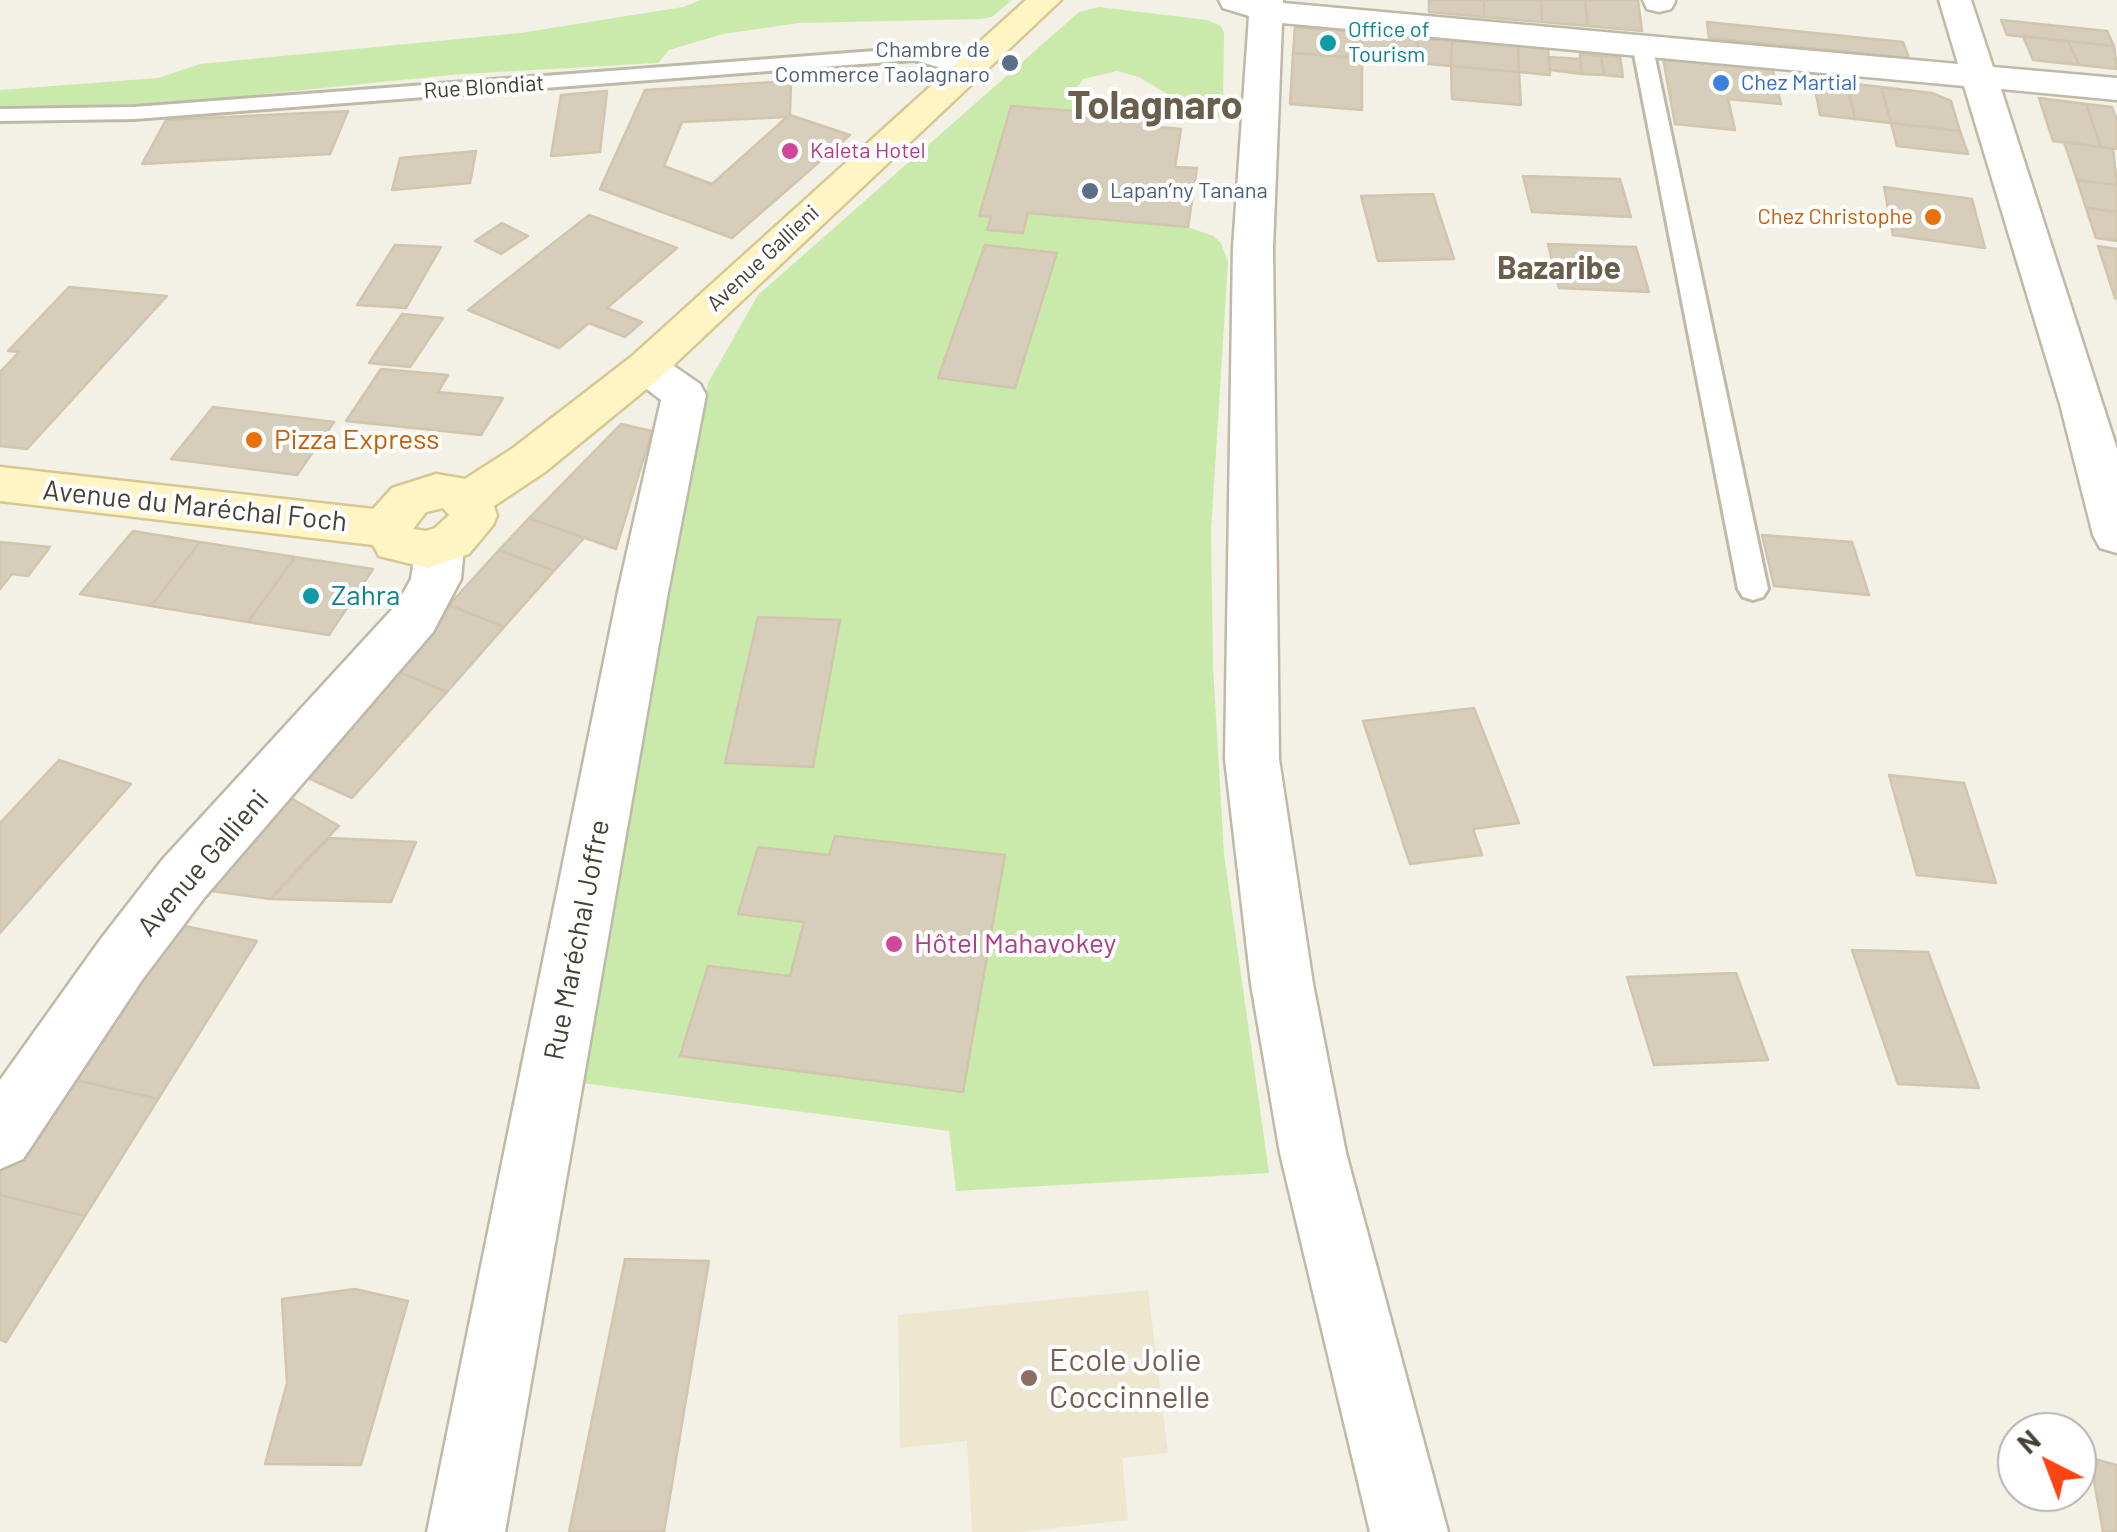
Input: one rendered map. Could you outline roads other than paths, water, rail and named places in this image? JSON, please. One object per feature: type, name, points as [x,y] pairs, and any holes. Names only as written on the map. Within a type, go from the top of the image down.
[{"type":"main road","name":"Avenue Gallieni","points":[[433,525],[529,460],[646,367],[1045,0]]},
{"type":"main road","name":"Avenue du Maréchal Foch","points":[[0,484],[433,525]]},
{"type":"street","points":[[1955,0],[2082,404],[2117,535]]},
{"type":"street","points":[[1409,1532],[1313,1154],[1282,984],[1252,760],[1256,4],[2117,89]]},
{"type":"street","name":"Rue Maréchal Joffre","points":[[466,1532],[643,592],[684,394],[646,367]]},
{"type":"street","name":"Avenue Gallieni","points":[[0,1136],[122,960],[184,879],[416,618],[436,579],[433,525]]},
{"type":"lane","points":[[1642,44],[1753,588]]},
{"type":"lane","name":"Rue Blondiat","points":[[0,115],[134,113],[915,54],[966,69]]},
{"type":"place","name":"Office of Tourism","points":[[1328,43]]},
{"type":"place","name":"Chambre de Commerce Taolagnaro","points":[[1010,63]]},
{"type":"place","name":"Chez Martial","points":[[1721,83]]},
{"type":"place","name":"Kaleta Hotel","points":[[790,151]]},
{"type":"place","name":"Lapan’ny Tanana","points":[[1090,191]]},
{"type":"place","name":"Chez Christophe","points":[[1933,217]]},
{"type":"place","name":"Pizza Express","points":[[254,440]]},
{"type":"place","name":"Zahra","points":[[311,596]]},
{"type":"place","name":"Hôtel Mahavokey","points":[[894,944]]},
{"type":"place","name":"Ecole Jolie Coccinnelle","points":[[1029,1378]]},
{"type":"district","name":"Tolagnaro","points":[[1155,106]]},
{"type":"district","name":"Bazaribe","points":[[1559,268]]}]
